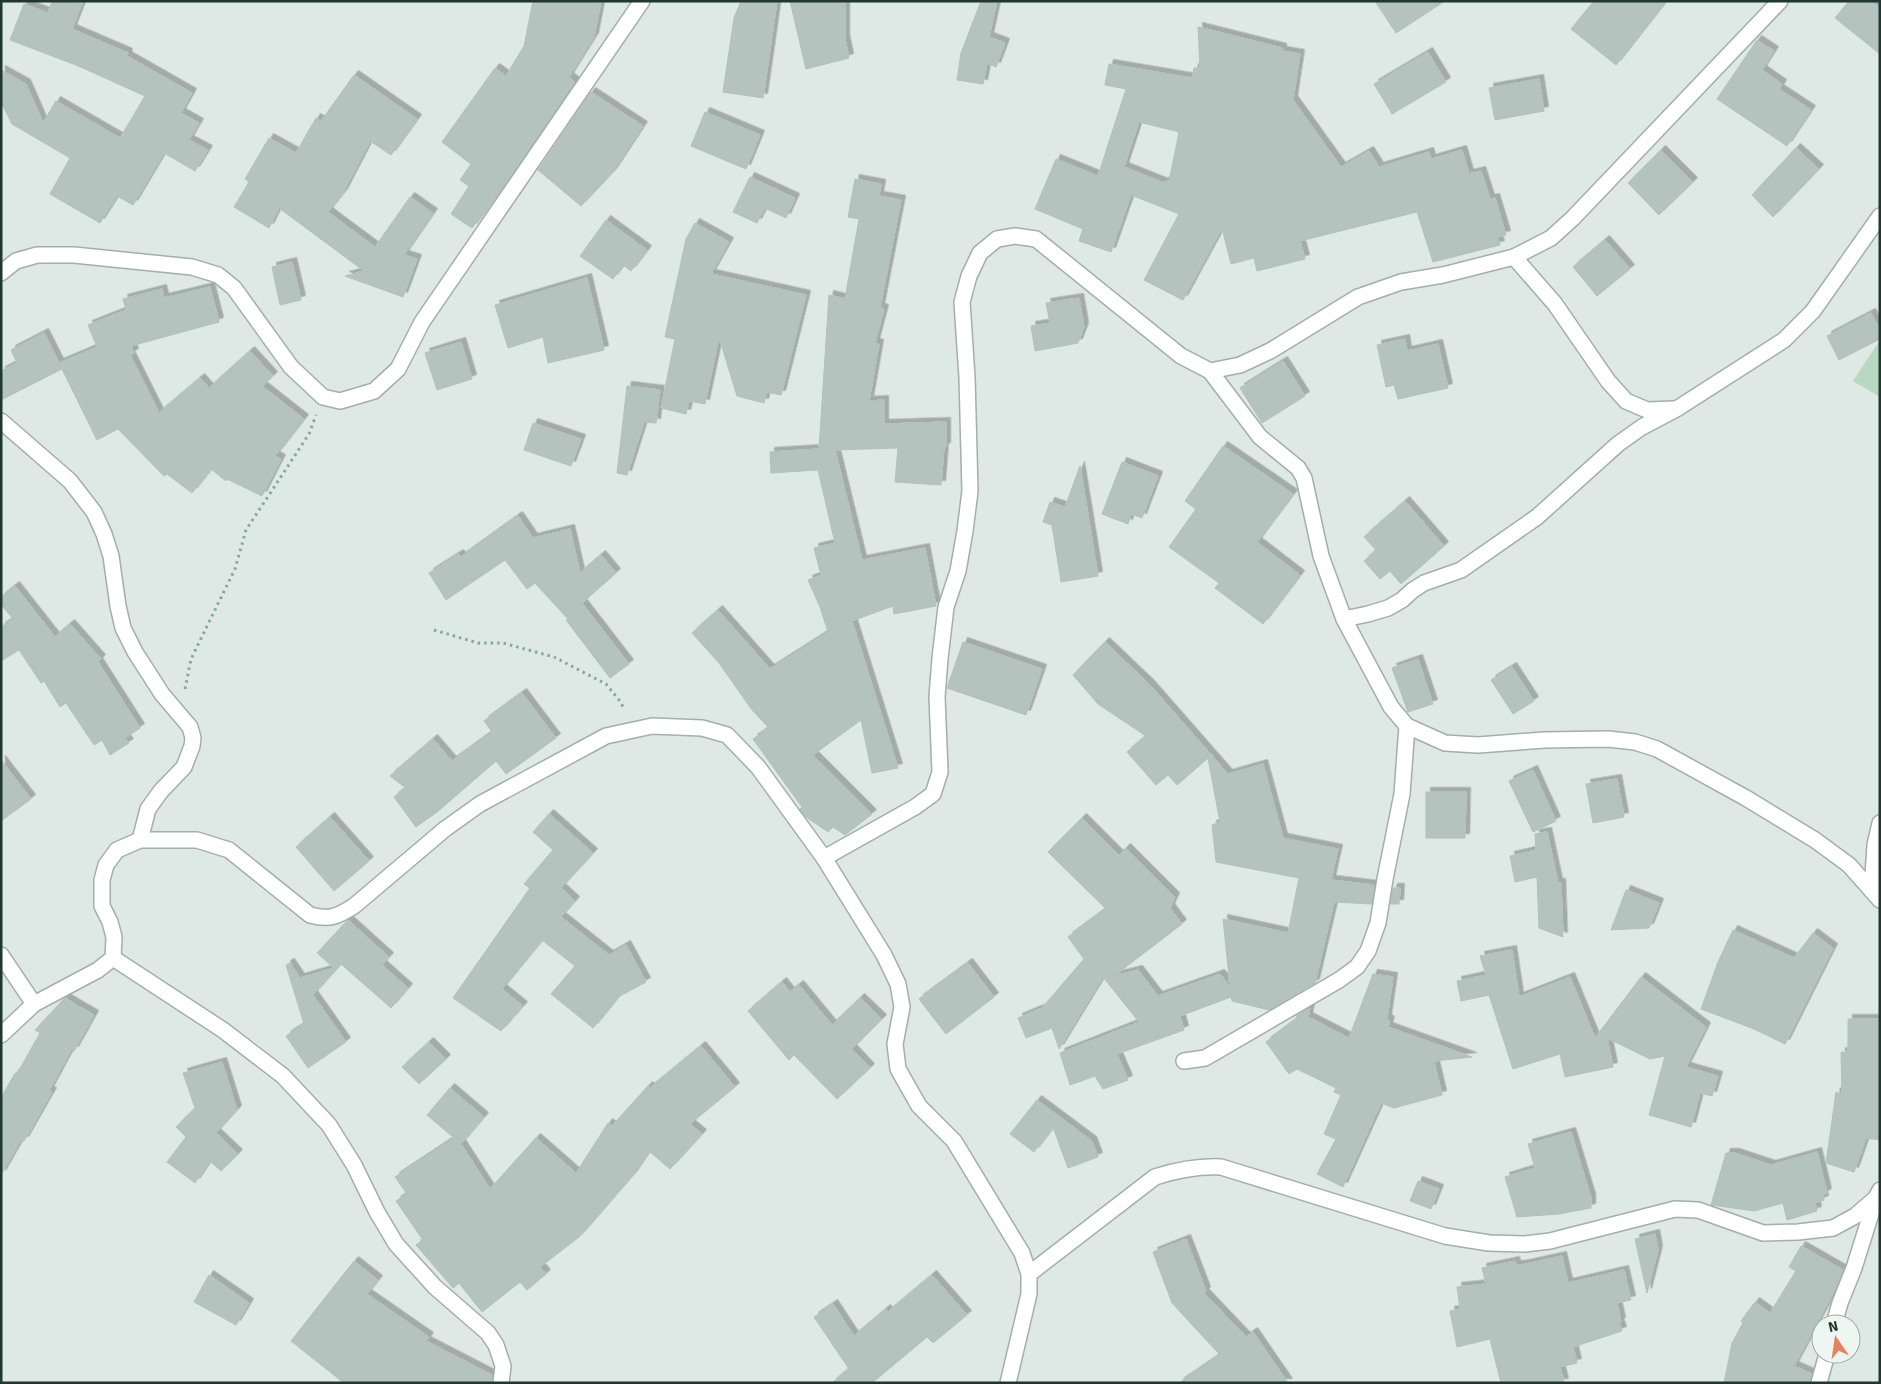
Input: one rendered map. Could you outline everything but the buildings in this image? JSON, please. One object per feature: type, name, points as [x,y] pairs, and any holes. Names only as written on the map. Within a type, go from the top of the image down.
[{"type":"street","points":[[1,273],[16,261],[37,255],[74,254],[192,267],[218,275],[234,288],[291,367],[323,397],[340,401],[374,391],[398,369],[422,322],[642,1]]},
{"type":"street","points":[[1210,371],[1240,366],[1270,351],[1358,297],[1401,282],[1443,275],[1514,257],[1551,238],[1780,1]]},
{"type":"street","points":[[1344,619],[1388,608],[1424,583],[1461,570],[1537,517],[1618,444],[1642,427],[1678,408],[1784,340],[1813,311],[1880,216]]},
{"type":"street","points":[[824,858],[915,807],[933,794],[940,772],[937,697],[940,658],[946,607],[958,571],[966,531],[970,491],[962,302],[969,276],[980,253],[997,240],[1015,236],[1036,239],[1181,356],[1210,371],[1260,437],[1298,468],[1304,478],[1321,556],[1344,619],[1391,707],[1407,726],[1445,743],[1478,745],[1544,740],[1608,739],[1642,744],[1657,750],[1746,798],[1815,840],[1848,864],[1876,895]]},
{"type":"street","points":[[1514,257],[1555,304],[1608,381],[1626,401],[1646,410],[1678,408]]},
{"type":"street","points":[[1,421],[70,481],[94,512],[111,556],[123,628],[135,652],[158,687],[190,727],[193,738],[192,746],[184,768],[161,791],[148,809],[140,840]]},
{"type":"street","points":[[1,1035],[34,1004],[98,970],[113,958],[114,938],[110,922],[102,906],[102,880],[106,865],[117,850],[140,840],[197,840],[229,850],[310,915],[323,918],[340,915],[354,906],[445,829],[480,804],[606,736],[652,726],[702,728],[727,735],[758,767],[824,858],[884,955],[898,984],[902,1006],[895,1044],[898,1069],[919,1106],[954,1141],[1022,1253],[1028,1274],[1030,1294],[1008,1383]]},
{"type":"street","points":[[1184,1061],[1205,1058],[1339,980],[1357,967],[1368,951],[1378,923],[1402,794],[1407,726]]},
{"type":"street","points":[[1876,895],[1875,845],[1880,823]]},
{"type":"street","points":[[1,955],[34,1004]]},
{"type":"street","points":[[113,958],[223,1030],[275,1070],[328,1124],[354,1165],[377,1212],[396,1244],[410,1262],[435,1287],[488,1333],[496,1345],[503,1366],[501,1383]]},
{"type":"street","points":[[1028,1274],[1155,1177],[1179,1169],[1200,1166],[1221,1167],[1445,1236],[1489,1243],[1524,1244],[1550,1241],[1675,1209],[1687,1208],[1698,1210],[1763,1233],[1833,1228],[1855,1216],[1878,1194]]},
{"type":"street","points":[[1837,1314],[1878,1194]]},
{"type":"street","points":[[1819,1383],[1824,1364]]},
{"type":"path","points":[[180,714],[190,660],[235,569],[246,530],[309,434],[323,397]]},
{"type":"path","points":[[434,630],[478,643],[503,643],[554,657],[606,684],[619,700],[636,730]]},
{"type":"green space","points":[[1880,340],[1880,397],[1853,381]]}]
